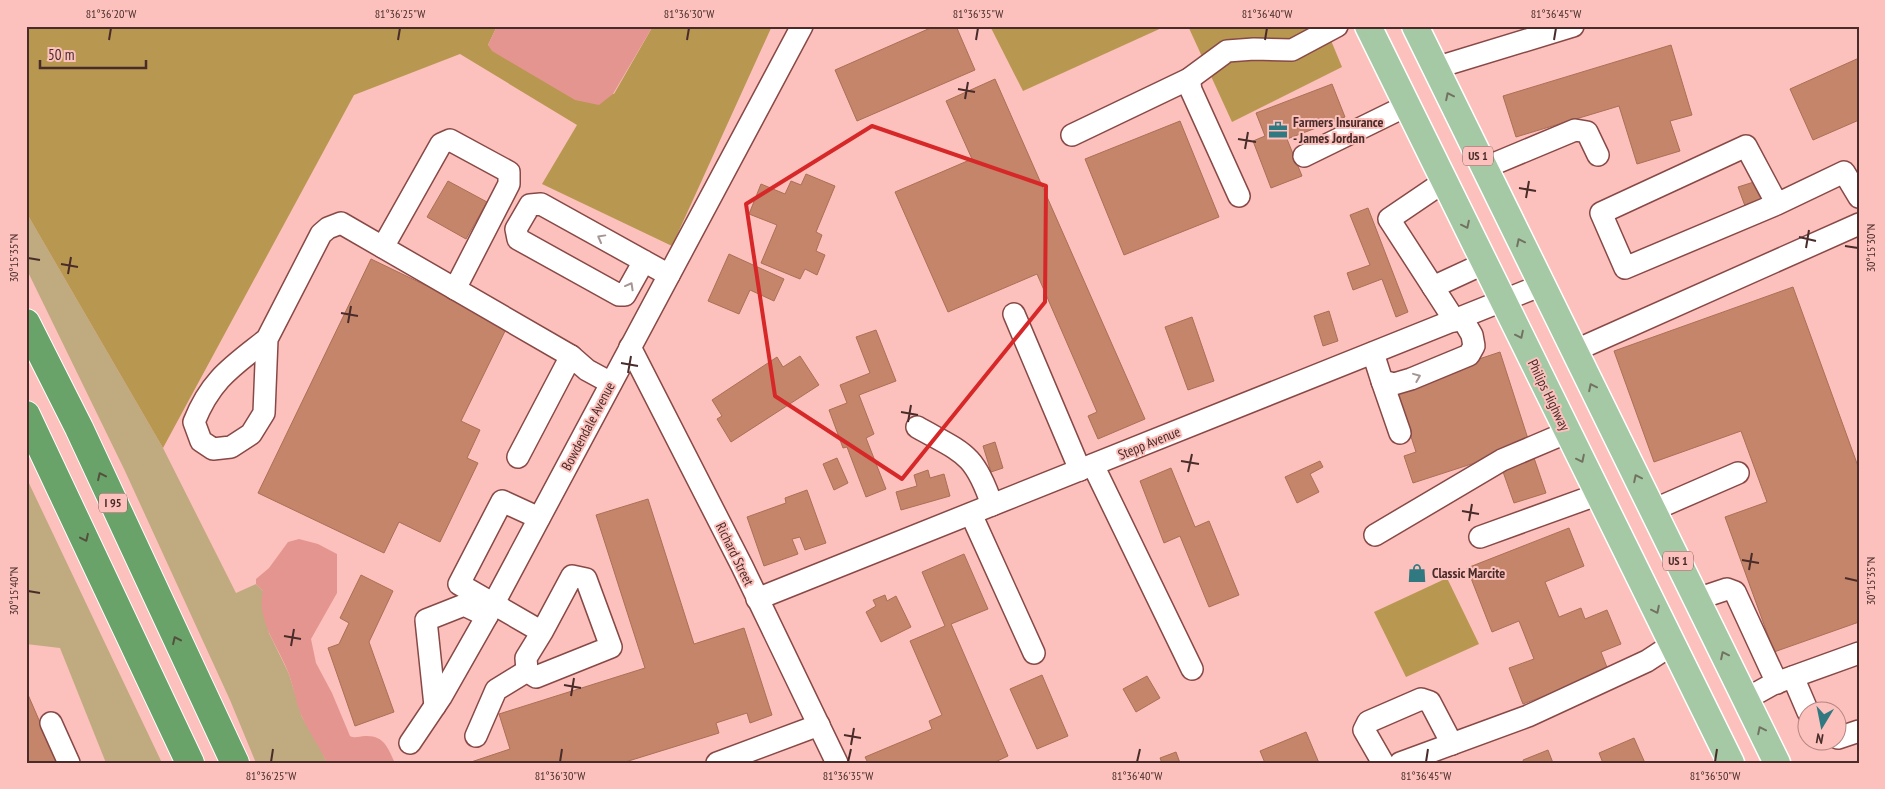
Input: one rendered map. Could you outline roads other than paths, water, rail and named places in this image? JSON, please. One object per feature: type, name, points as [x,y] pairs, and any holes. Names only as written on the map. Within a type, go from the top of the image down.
[{"type":"highway","name":"I 95","points":[[26,323],[79,428],[196,684],[229,763]]},
{"type":"highway","points":[[26,415],[163,702],[190,763]]},
{"type":"highway","points":[[196,684],[235,763]]},
{"type":"highway","points":[[163,702],[182,763]]},
{"type":"main road","name":"Philips Highway","points":[[1368,26],[1731,763]]},
{"type":"main road","name":"US 1","points":[[1414,26],[1777,763]]},
{"type":"main road","points":[[1403,96],[1435,68]]},
{"type":"main road","points":[[1536,369],[1574,351]]},
{"type":"main road","points":[[1673,644],[1709,624]]},
{"type":"main road","points":[[1709,717],[1746,699]]},
{"type":"street","name":"Bowdendale Avenue","points":[[410,743],[435,706],[490,610],[802,26]]},
{"type":"street","points":[[1072,135],[1190,79],[1227,51],[1254,49],[1292,50],[1337,26]]},
{"type":"street","points":[[1435,68],[1573,26]]},
{"type":"street","points":[[1190,79],[1191,90],[1239,196]]},
{"type":"street","points":[[1304,156],[1403,96]]},
{"type":"street","points":[[1484,168],[1575,130],[1587,132],[1598,155]]},
{"type":"street","points":[[383,247],[441,144],[450,140],[509,172],[509,184],[455,289]]},
{"type":"street","points":[[1777,204],[1746,146],[1601,212],[1625,268],[1777,204],[1844,172],[1859,197]]},
{"type":"street","points":[[1382,381],[1394,384],[1469,355],[1474,346],[1472,335],[1433,287],[1389,219],[1445,181]]},
{"type":"street","points":[[644,261],[625,295],[619,295],[518,239],[516,229],[530,205],[541,204],[644,261],[669,275]]},
{"type":"street","points":[[267,339],[220,375],[202,402],[194,422],[201,442],[213,449],[231,447],[251,434],[264,413],[267,339],[321,234],[328,228],[341,223],[571,356],[588,370],[611,383]]},
{"type":"street","points":[[1574,351],[1859,224]]},
{"type":"street","points":[[1433,287],[1485,263]]},
{"type":"street","name":"Stepp Avenue","points":[[757,599],[1542,285]]},
{"type":"street","points":[[1014,314],[1087,468],[1192,669]]},
{"type":"street","name":"Richard Street","points":[[630,347],[742,566],[837,763]]},
{"type":"street","points":[[1373,353],[1400,433]]},
{"type":"street","points":[[518,457],[571,356]]},
{"type":"street","points":[[916,427],[972,460],[983,479],[992,505]]},
{"type":"street","points":[[1375,535],[1502,460],[1568,432]]},
{"type":"street","points":[[1653,510],[1738,473]]},
{"type":"street","points":[[1480,538],[1599,494]]},
{"type":"street","points":[[490,610],[459,584],[502,501],[539,518]]},
{"type":"street","points":[[971,514],[1034,653]]},
{"type":"street","points":[[572,576],[586,579],[611,647],[536,677],[526,671],[526,658],[572,576]]},
{"type":"street","points":[[1697,600],[1727,589],[1735,592],[1785,680],[1801,702]]},
{"type":"street","points":[[435,706],[426,620],[464,604],[490,610],[542,632]]},
{"type":"street","points":[[1400,763],[1528,716],[1647,661],[1673,644]]},
{"type":"street","points":[[1746,699],[1785,680],[1859,653]]},
{"type":"street","points":[[476,736],[496,690],[526,671]]},
{"type":"street","points":[[1383,763],[1364,730],[1368,722],[1420,699],[1430,702],[1452,744]]},
{"type":"street","points":[[51,723],[69,763]]},
{"type":"street","points":[[717,763],[819,725]]},
{"type":"place","name":"Farmers Insurance - James Jordan","points":[[1278,130]]},
{"type":"place","name":"Classic Marcite","points":[[1417,573]]}]
